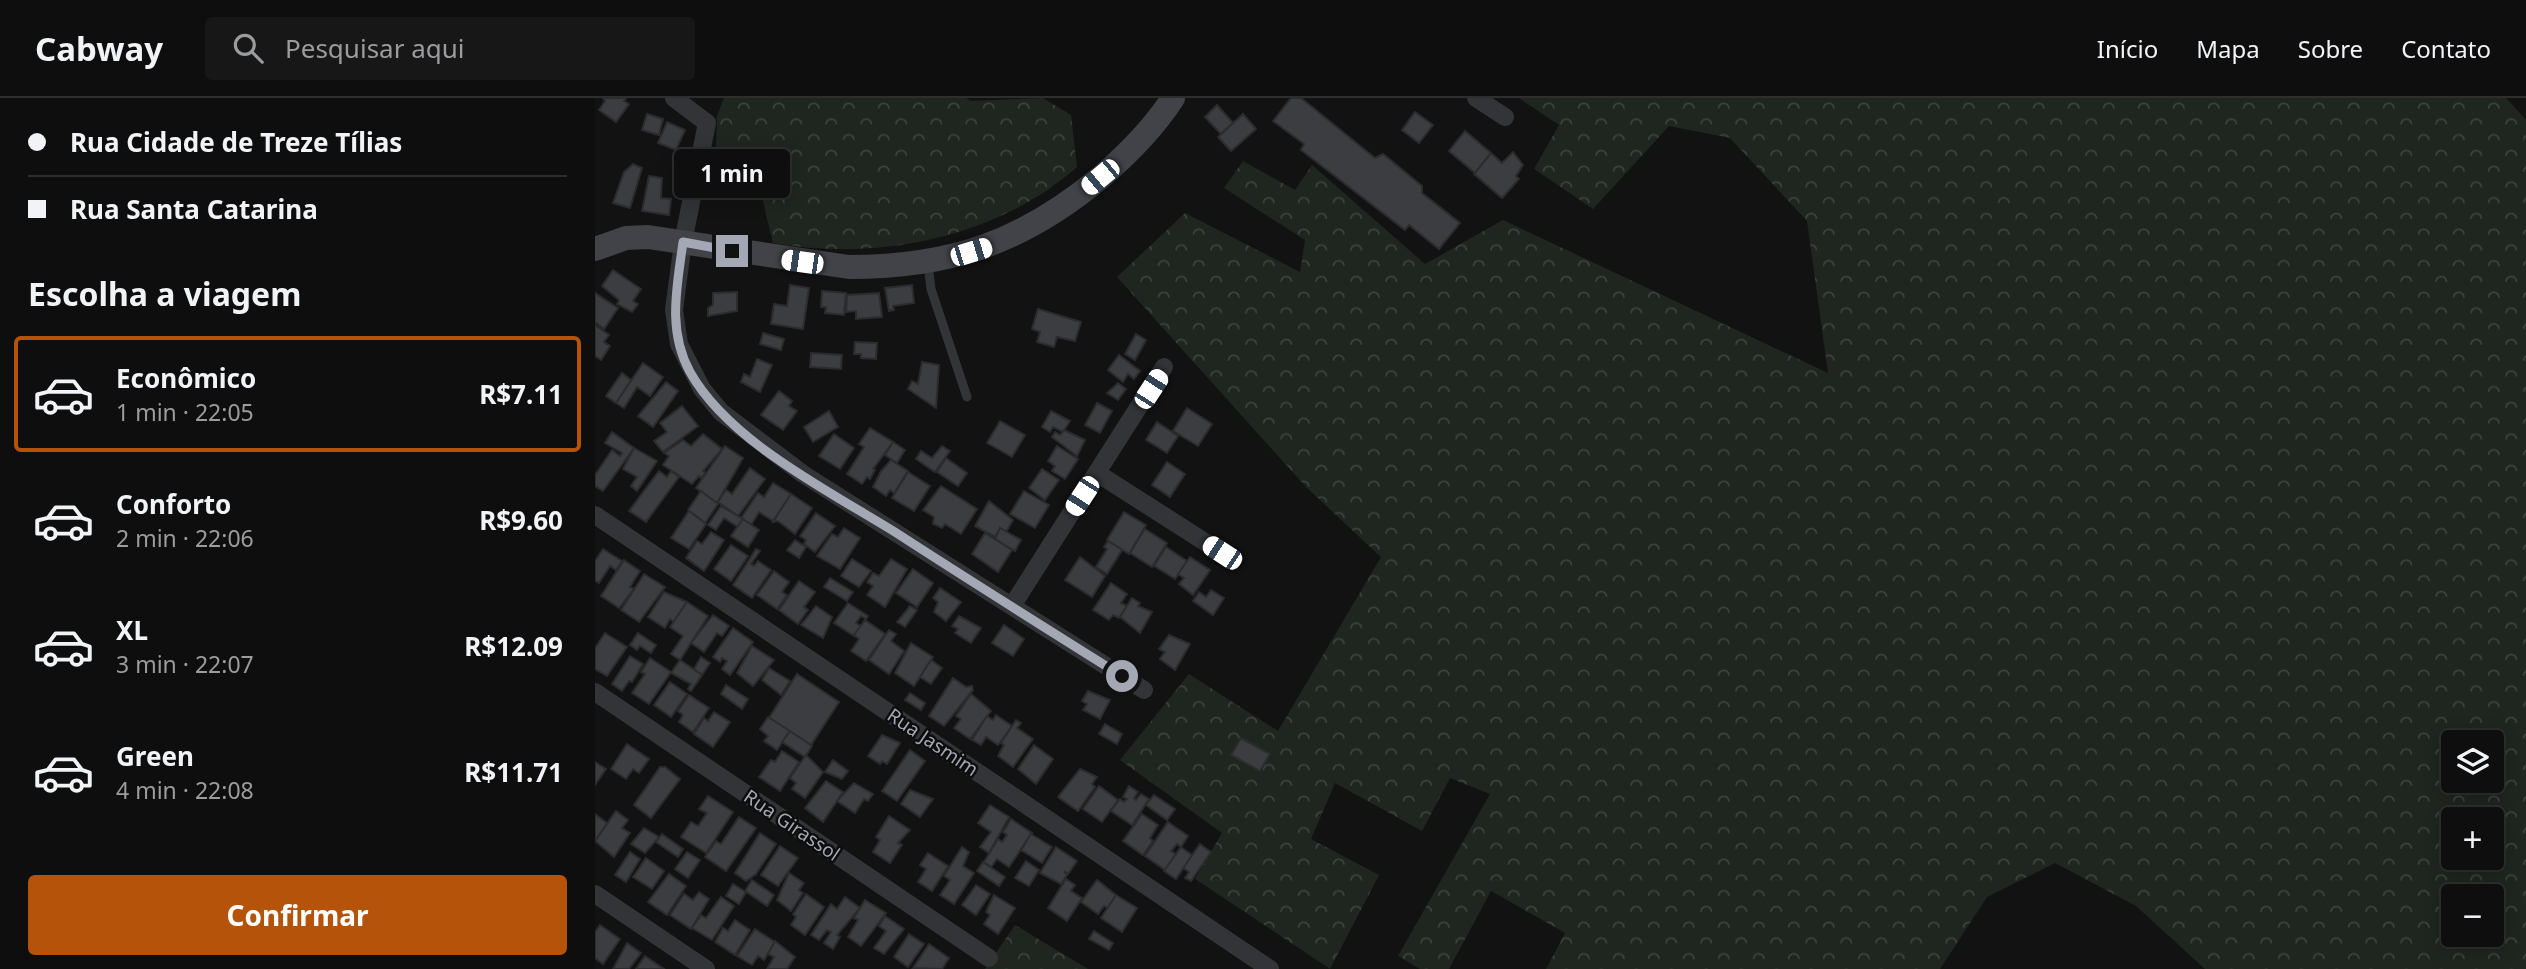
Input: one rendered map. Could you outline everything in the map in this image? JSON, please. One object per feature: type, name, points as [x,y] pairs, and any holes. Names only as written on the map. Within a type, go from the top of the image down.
[{"type":"main road","points":[[595,249],[627,238],[666,239],[823,265],[877,267],[927,262],[987,247],[1054,214],[1137,144],[1157,123],[1173,98]]},
{"type":"street","points":[[674,98],[707,122],[683,242],[674,310],[678,344],[690,372],[721,412],[803,474],[1144,690]]},
{"type":"street","points":[[1476,98],[1505,117]]},
{"type":"street","points":[[1012,606],[1164,368]]},
{"type":"street","points":[[1097,473],[1222,553]]},
{"type":"street","name":"Rua Jasmim","points":[[595,515],[1270,969]]},
{"type":"street","name":"Rua Girassol","points":[[595,692],[989,958]]},
{"type":"street","points":[[595,894],[706,969]]},
{"type":"lane","points":[[927,262],[931,289],[967,397]]},
{"type":"green space","points":[[724,98],[966,98],[971,101],[1043,98],[1071,115],[1077,167],[1010,212],[934,239],[853,249],[773,243],[761,193],[715,173],[717,116]]},
{"type":"green space","points":[[1519,98],[2506,98],[2526,120],[2526,969],[2205,969],[2136,906],[2055,863],[1987,897],[1940,969],[1546,969],[1565,933],[1491,891],[1449,969],[1420,969],[1398,956],[1490,794],[1450,778],[1422,831],[1335,783],[1311,839],[1379,875],[1330,969],[1195,879],[1222,833],[1120,760],[1189,674],[1278,731],[1381,557],[1307,488],[1117,277],[1185,213],[1300,272],[1305,240],[1224,188],[1243,161],[1295,190],[1312,165],[1425,264],[1503,220],[1828,373],[1807,221],[1730,138],[1669,126],[1593,209],[1534,169],[1559,125]]},
{"type":"green space","points":[[1015,925],[1088,969],[985,969]]},
{"type":"building","points":[[603,98],[626,98],[624,101],[629,104],[616,122],[599,110],[605,101]]},
{"type":"building","points":[[1291,98],[1301,98],[1375,158],[1383,154],[1422,186],[1422,193],[1460,223],[1439,249],[1409,225],[1405,230],[1301,150],[1304,144],[1273,121]]},
{"type":"building","points":[[1217,105],[1233,123],[1221,134],[1205,117]]},
{"type":"building","points":[[1415,112],[1433,125],[1419,143],[1402,130]]},
{"type":"building","points":[[647,114],[663,119],[659,135],[642,130]]},
{"type":"building","points":[[1243,114],[1256,129],[1231,151],[1218,137]]},
{"type":"building","points":[[667,122],[685,130],[676,150],[658,143]]},
{"type":"building","points":[[1465,131],[1491,153],[1475,173],[1449,151]]},
{"type":"building","points":[[1513,152],[1523,165],[1516,176],[1519,179],[1502,198],[1474,174],[1491,153],[1502,163]]},
{"type":"building","points":[[633,164],[642,168],[630,208],[613,203],[624,172]]},
{"type":"building","points":[[649,176],[662,178],[661,198],[671,199],[669,215],[642,211]]},
{"type":"building","points":[[613,270],[641,289],[633,301],[638,304],[632,312],[617,304],[619,300],[602,286]]},
{"type":"building","points":[[790,285],[809,288],[803,329],[771,324],[774,304],[787,306]]},
{"type":"building","points":[[912,285],[914,303],[893,306],[894,310],[889,311],[885,288]]},
{"type":"building","points":[[822,291],[846,293],[844,315],[825,313],[826,307],[821,307]]},
{"type":"building","points":[[737,292],[737,311],[708,316],[708,308],[713,305],[713,293]]},
{"type":"building","points":[[595,293],[618,308],[604,329],[595,322]]},
{"type":"building","points":[[879,293],[882,317],[856,319],[856,311],[846,312],[847,295]]},
{"type":"building","points":[[1038,309],[1081,322],[1075,341],[1057,337],[1054,347],[1037,342],[1040,332],[1032,329]]},
{"type":"building","points":[[595,325],[609,335],[604,342],[610,346],[601,360],[595,356]]},
{"type":"building","points":[[763,333],[784,339],[781,350],[760,344]]},
{"type":"building","points":[[1136,334],[1146,340],[1135,360],[1125,354]]},
{"type":"building","points":[[855,342],[877,343],[876,359],[861,358],[861,354],[854,354]]},
{"type":"building","points":[[811,353],[842,355],[841,369],[810,367]]},
{"type":"building","points":[[1119,355],[1140,371],[1134,379],[1128,374],[1123,382],[1108,370]]},
{"type":"building","points":[[757,359],[772,365],[760,392],[741,382],[744,374],[750,377]]},
{"type":"building","points":[[922,362],[939,365],[936,408],[908,389],[912,381],[918,384]]},
{"type":"building","points":[[643,363],[663,377],[650,396],[637,387],[624,408],[616,403]]},
{"type":"building","points":[[622,373],[631,380],[616,403],[606,396]]},
{"type":"building","points":[[666,382],[678,391],[653,427],[638,416]]},
{"type":"building","points":[[1118,383],[1126,389],[1118,400],[1107,393]]},
{"type":"building","points":[[779,391],[792,401],[789,406],[797,411],[783,430],[761,415]]},
{"type":"building","points":[[1097,403],[1112,411],[1100,433],[1085,425]]},
{"type":"building","points":[[682,406],[698,426],[663,452],[654,441],[667,432],[660,423]]},
{"type":"building","points":[[1187,408],[1212,424],[1198,446],[1173,431]]},
{"type":"building","points":[[829,411],[838,427],[813,442],[804,427]]},
{"type":"building","points":[[1051,411],[1070,421],[1063,432],[1053,427],[1050,432],[1042,427]]},
{"type":"building","points":[[1000,421],[1025,435],[1012,457],[987,443]]},
{"type":"building","points":[[1157,422],[1178,436],[1167,453],[1146,440]]},
{"type":"building","points":[[870,428],[893,442],[873,469],[875,470],[870,479],[867,477],[862,484],[847,474],[864,447],[859,444]]},
{"type":"building","points":[[1064,430],[1085,440],[1077,456],[1052,437],[1055,432],[1060,435]]},
{"type":"building","points":[[612,432],[634,448],[603,491],[595,486],[595,475],[612,450],[620,456],[622,453],[605,443]]},
{"type":"building","points":[[703,434],[722,449],[703,471],[706,473],[692,484],[663,465],[669,456],[664,453],[683,440],[691,446]]},
{"type":"building","points":[[834,434],[854,448],[840,469],[819,456]]},
{"type":"building","points":[[893,442],[905,450],[897,463],[885,455]]},
{"type":"building","points":[[725,446],[743,458],[717,503],[696,488]]},
{"type":"building","points":[[942,446],[950,451],[935,472],[916,459],[921,451],[932,458]]},
{"type":"building","points":[[1057,446],[1078,459],[1065,479],[1052,471],[1055,466],[1048,461]]},
{"type":"building","points":[[634,448],[657,461],[637,491],[631,486],[637,477],[623,469]]},
{"type":"building","points":[[946,458],[967,473],[958,486],[937,472]]},
{"type":"building","points":[[891,460],[908,471],[894,493],[890,490],[886,496],[873,487],[881,471]]},
{"type":"building","points":[[1167,462],[1185,474],[1170,497],[1152,485]]},
{"type":"building","points":[[750,468],[765,479],[738,516],[718,502],[726,490],[732,494]]},
{"type":"building","points":[[1042,469],[1059,480],[1045,500],[1029,488]]},
{"type":"building","points":[[659,471],[667,477],[671,471],[679,477],[646,522],[629,511]]},
{"type":"building","points":[[908,472],[930,486],[914,511],[892,498]]},
{"type":"building","points":[[773,483],[791,494],[773,521],[759,512],[751,525],[741,518],[758,493],[764,497]]},
{"type":"building","points":[[941,486],[977,509],[961,534],[945,524],[942,528],[933,524],[934,517],[923,510]]},
{"type":"building","points":[[701,491],[718,504],[705,523],[688,510]]},
{"type":"building","points":[[1024,491],[1049,505],[1035,528],[1010,514]]},
{"type":"building","points":[[791,494],[812,508],[795,534],[778,521],[773,522]]},
{"type":"building","points":[[989,501],[1013,520],[1006,532],[1000,528],[995,537],[975,526]]},
{"type":"building","points":[[721,506],[743,519],[738,527],[724,518],[716,530],[708,525]]},
{"type":"building","points":[[689,511],[706,524],[689,549],[671,538]]},
{"type":"building","points":[[1124,512],[1146,525],[1129,554],[1107,540]]},
{"type":"building","points":[[816,513],[835,526],[815,552],[804,544],[806,540],[800,536]]},
{"type":"building","points":[[743,519],[759,530],[748,547],[731,536]]},
{"type":"building","points":[[844,528],[860,538],[840,569],[817,556],[832,534],[838,537]]},
{"type":"building","points":[[1000,528],[1021,540],[1015,551],[995,539]]},
{"type":"building","points":[[1145,529],[1167,543],[1152,567],[1130,553]]},
{"type":"building","points":[[711,532],[724,540],[704,571],[686,558],[697,541],[702,544]]},
{"type":"building","points":[[985,533],[1012,550],[998,572],[972,554]]},
{"type":"building","points":[[795,540],[806,547],[799,558],[787,550]]},
{"type":"building","points":[[1108,541],[1122,550],[1107,574],[1096,567],[1107,549],[1104,547]]},
{"type":"building","points":[[731,545],[748,556],[731,581],[714,569]]},
{"type":"building","points":[[1166,547],[1187,561],[1175,579],[1154,566]]},
{"type":"building","points":[[603,549],[622,561],[616,570],[610,566],[599,583],[595,581],[595,561]]},
{"type":"building","points":[[756,549],[760,551],[751,564],[754,566],[758,561],[771,570],[752,598],[733,585]]},
{"type":"building","points":[[1080,557],[1105,576],[1092,597],[1065,580]]},
{"type":"building","points":[[1190,557],[1210,570],[1193,595],[1179,584],[1184,578],[1178,574]]},
{"type":"building","points":[[852,559],[871,571],[859,587],[841,576]]},
{"type":"building","points":[[891,559],[907,569],[885,607],[867,595],[873,586],[867,582],[873,573],[879,576]]},
{"type":"building","points":[[624,560],[640,571],[630,587],[634,589],[619,608],[601,596]]},
{"type":"building","points":[[913,569],[933,583],[917,607],[896,593]]},
{"type":"building","points":[[774,571],[789,582],[782,592],[787,595],[777,609],[757,595]]},
{"type":"building","points":[[644,574],[665,587],[639,622],[621,610]]},
{"type":"building","points":[[830,578],[853,592],[847,601],[824,587]]},
{"type":"building","points":[[799,581],[815,592],[804,607],[808,610],[798,624],[779,610]]},
{"type":"building","points":[[1111,583],[1127,594],[1121,603],[1127,606],[1119,618],[1113,615],[1109,620],[1093,610]]},
{"type":"building","points":[[940,588],[961,602],[946,621],[934,612],[938,602],[933,598]]},
{"type":"building","points":[[1211,590],[1224,598],[1213,615],[1193,601],[1199,592],[1206,597]]},
{"type":"building","points":[[664,592],[687,602],[674,622],[670,619],[665,628],[648,617]]},
{"type":"building","points":[[1132,598],[1140,603],[1138,606],[1152,612],[1140,633],[1120,617]]},
{"type":"building","points":[[687,602],[708,616],[680,660],[671,654],[683,636],[670,627]]},
{"type":"building","points":[[848,603],[868,616],[866,619],[861,616],[856,623],[861,626],[854,636],[834,623]]},
{"type":"building","points":[[816,606],[832,617],[823,638],[801,625]]},
{"type":"building","points":[[910,606],[917,610],[905,627],[897,622]]},
{"type":"building","points":[[713,615],[729,626],[722,636],[717,633],[704,652],[691,643]]},
{"type":"building","points":[[959,616],[981,628],[971,643],[955,633],[958,629],[952,626]]},
{"type":"building","points":[[865,620],[885,634],[866,661],[851,651],[859,639],[854,635]]},
{"type":"building","points":[[1004,625],[1024,639],[1013,656],[992,643]]},
{"type":"building","points":[[733,628],[753,642],[730,675],[722,669],[727,661],[722,658],[720,662],[713,657]]},
{"type":"building","points":[[889,630],[896,634],[891,641],[904,651],[889,674],[869,660]]},
{"type":"building","points":[[605,633],[627,647],[607,676],[595,669],[595,648]]},
{"type":"building","points":[[638,633],[656,645],[651,653],[640,646],[637,650],[630,645]]},
{"type":"building","points":[[1169,635],[1190,644],[1175,670],[1160,659],[1165,652],[1159,649]]},
{"type":"building","points":[[911,643],[933,657],[914,686],[895,673]]},
{"type":"building","points":[[752,646],[774,660],[753,686],[737,673]]},
{"type":"building","points":[[630,656],[643,664],[632,682],[629,681],[622,691],[612,684]]},
{"type":"building","points":[[701,657],[710,663],[702,675],[694,669]]},
{"type":"building","points":[[650,658],[671,672],[649,704],[632,693],[645,674],[641,672]]},
{"type":"building","points":[[680,660],[702,675],[691,691],[688,689],[691,684],[671,673]]},
{"type":"building","points":[[931,660],[942,668],[931,684],[920,677]]},
{"type":"building","points":[[769,668],[790,681],[781,695],[762,680]]},
{"type":"building","points":[[797,674],[839,702],[811,745],[769,718]]},
{"type":"building","points":[[953,678],[966,687],[972,686],[973,690],[944,726],[929,716]]},
{"type":"building","points":[[670,682],[687,694],[671,717],[654,705]]},
{"type":"building","points":[[726,685],[748,699],[742,709],[721,694]]},
{"type":"building","points":[[1088,691],[1110,700],[1100,719],[1083,710],[1087,704],[1082,701]]},
{"type":"building","points":[[910,693],[925,703],[921,710],[905,700]]},
{"type":"building","points":[[971,694],[991,711],[970,739],[954,728],[961,719],[956,716]]},
{"type":"building","points":[[689,695],[709,708],[693,732],[679,722],[683,715],[678,711]]},
{"type":"building","points":[[714,712],[730,722],[713,747],[694,734],[704,718],[708,721]]},
{"type":"building","points":[[996,715],[1012,726],[998,745],[986,737],[981,745],[972,740],[987,716],[993,720]]},
{"type":"building","points":[[768,717],[790,731],[777,750],[764,741],[768,736],[760,729]]},
{"type":"building","points":[[1016,720],[1021,723],[1017,728],[1033,739],[1013,767],[998,756],[1004,745],[1001,743]]},
{"type":"building","points":[[1105,724],[1122,734],[1117,744],[1099,734]]},
{"type":"building","points":[[790,731],[812,746],[805,757],[782,742]]},
{"type":"building","points":[[882,735],[900,743],[887,764],[882,761],[880,764],[868,756]]},
{"type":"building","points":[[1241,738],[1270,754],[1260,771],[1231,755]]},
{"type":"building","points":[[627,744],[649,759],[639,773],[633,769],[626,779],[611,769]]},
{"type":"building","points":[[1034,745],[1053,759],[1036,784],[1018,769]]},
{"type":"building","points":[[910,750],[925,761],[897,801],[882,791]]},
{"type":"building","points":[[782,751],[799,762],[780,791],[759,777],[771,760],[775,762]]},
{"type":"building","points":[[806,755],[823,772],[805,798],[792,789],[796,783],[790,778]]},
{"type":"building","points":[[833,760],[848,771],[842,779],[825,772]]},
{"type":"building","points":[[595,762],[606,769],[595,785]]},
{"type":"building","points":[[660,767],[665,767],[680,779],[651,818],[634,805]]},
{"type":"building","points":[[1080,769],[1097,777],[1092,784],[1095,787],[1078,811],[1058,797]]},
{"type":"building","points":[[826,781],[843,792],[823,822],[805,808]]},
{"type":"building","points":[[854,783],[873,794],[868,801],[864,799],[855,813],[837,801]]},
{"type":"building","points":[[1099,786],[1118,800],[1102,822],[1083,809]]},
{"type":"building","points":[[1129,786],[1138,792],[1134,798],[1136,800],[1141,794],[1149,799],[1132,825],[1111,811],[1120,799],[1124,802],[1127,799],[1123,797]]},
{"type":"building","points":[[910,790],[933,799],[920,817],[901,804]]},
{"type":"building","points":[[1154,795],[1175,809],[1167,820],[1146,805]]},
{"type":"building","points":[[708,796],[733,812],[706,853],[681,837],[691,822],[698,826],[707,813],[699,809]]},
{"type":"building","points":[[990,805],[1009,817],[989,853],[980,847],[991,832],[978,823]]},
{"type":"building","points":[[616,811],[628,820],[622,828],[630,833],[614,857],[595,841]]},
{"type":"building","points":[[595,814],[607,823],[595,841]]},
{"type":"building","points":[[1142,814],[1158,825],[1150,838],[1153,841],[1143,855],[1123,841]]},
{"type":"building","points":[[889,816],[910,830],[898,843],[902,845],[890,863],[873,852],[880,840],[876,837]]},
{"type":"building","points":[[739,817],[756,828],[726,871],[705,857],[716,841],[721,844]]},
{"type":"building","points":[[1011,819],[1032,833],[1009,867],[997,859],[991,867],[984,862],[998,839],[1002,842],[1007,835],[1003,832]]},
{"type":"building","points":[[1168,822],[1188,836],[1181,847],[1177,844],[1171,851],[1176,854],[1165,870],[1145,856]]},
{"type":"building","points":[[644,828],[659,837],[645,853],[631,844]]},
{"type":"building","points":[[760,833],[776,844],[756,874],[746,881],[735,873]]},
{"type":"building","points":[[662,834],[683,849],[678,857],[656,842]]},
{"type":"building","points":[[1031,834],[1052,847],[1042,863],[1021,850]]},
{"type":"building","points":[[1200,844],[1211,852],[1191,881],[1185,878],[1189,872],[1183,868]]},
{"type":"building","points":[[780,846],[798,858],[778,886],[761,875]]},
{"type":"building","points":[[962,847],[969,852],[963,866],[974,873],[954,904],[940,895],[950,880],[944,876]]},
{"type":"building","points":[[1056,847],[1077,861],[1068,874],[1064,871],[1067,875],[1061,884],[1040,873]]},
{"type":"building","points":[[1181,847],[1192,855],[1176,879],[1164,871]]},
{"type":"building","points":[[630,852],[640,859],[626,882],[615,875]]},
{"type":"building","points":[[687,852],[700,860],[688,878],[675,869]]},
{"type":"building","points":[[928,853],[948,866],[932,891],[918,882],[926,869],[920,865]]},
{"type":"building","points":[[646,858],[664,871],[652,889],[633,877]]},
{"type":"building","points":[[1026,861],[1039,870],[1029,886],[1015,878]]},
{"type":"building","points":[[983,862],[1005,877],[999,886],[977,871]]},
{"type":"building","points":[[789,873],[804,883],[799,890],[803,893],[791,911],[777,900]]},
{"type":"building","points":[[669,874],[686,886],[667,915],[648,902]]},
{"type":"building","points":[[1066,879],[1075,885],[1071,891],[1082,898],[1067,921],[1048,908]]},
{"type":"building","points":[[752,880],[774,895],[767,906],[745,891]]},
{"type":"building","points":[[1097,880],[1116,895],[1108,908],[1104,906],[1098,914],[1081,902]]},
{"type":"building","points":[[733,884],[746,892],[739,904],[726,896]]},
{"type":"building","points":[[976,885],[990,894],[976,915],[962,905]]},
{"type":"building","points":[[699,892],[709,899],[691,929],[670,915],[684,894],[693,900]]},
{"type":"building","points":[[806,894],[824,907],[805,935],[791,925],[796,917],[793,914]]},
{"type":"building","points":[[994,895],[1015,908],[998,934],[984,924],[990,915],[986,912]]},
{"type":"building","points":[[1116,895],[1137,908],[1122,932],[1101,918]]},
{"type":"building","points":[[721,897],[734,906],[712,940],[692,928],[701,915],[706,918]]},
{"type":"building","points":[[845,897],[860,908],[837,935],[840,937],[833,949],[824,943],[831,932],[827,930],[819,940],[811,935],[831,904],[837,909]]},
{"type":"building","points":[[865,900],[886,913],[861,946],[848,937],[858,920],[854,918]]},
{"type":"building","points":[[885,916],[904,929],[884,954],[874,948],[886,931],[879,926]]},
{"type":"building","points":[[735,920],[750,930],[735,955],[715,942],[723,928],[728,931]]},
{"type":"building","points":[[600,925],[620,939],[603,964],[595,958],[595,932]]},
{"type":"building","points":[[755,929],[775,942],[764,960],[758,956],[752,965],[737,956]]},
{"type":"building","points":[[1094,931],[1113,943],[1109,950],[1089,939]]},
{"type":"building","points":[[909,934],[924,944],[908,967],[894,957]]},
{"type":"building","points":[[775,941],[795,957],[787,969],[767,969],[774,957],[768,954]]},
{"type":"building","points":[[627,943],[641,953],[629,969],[613,969]]},
{"type":"building","points":[[929,944],[949,958],[942,969],[913,968]]},
{"type":"building","points":[[645,956],[664,969],[636,969]]},
{"type":"route","points":[[732,251],[683,242],[674,310],[678,344],[690,372],[721,412],[803,474],[1122,676]]}]
